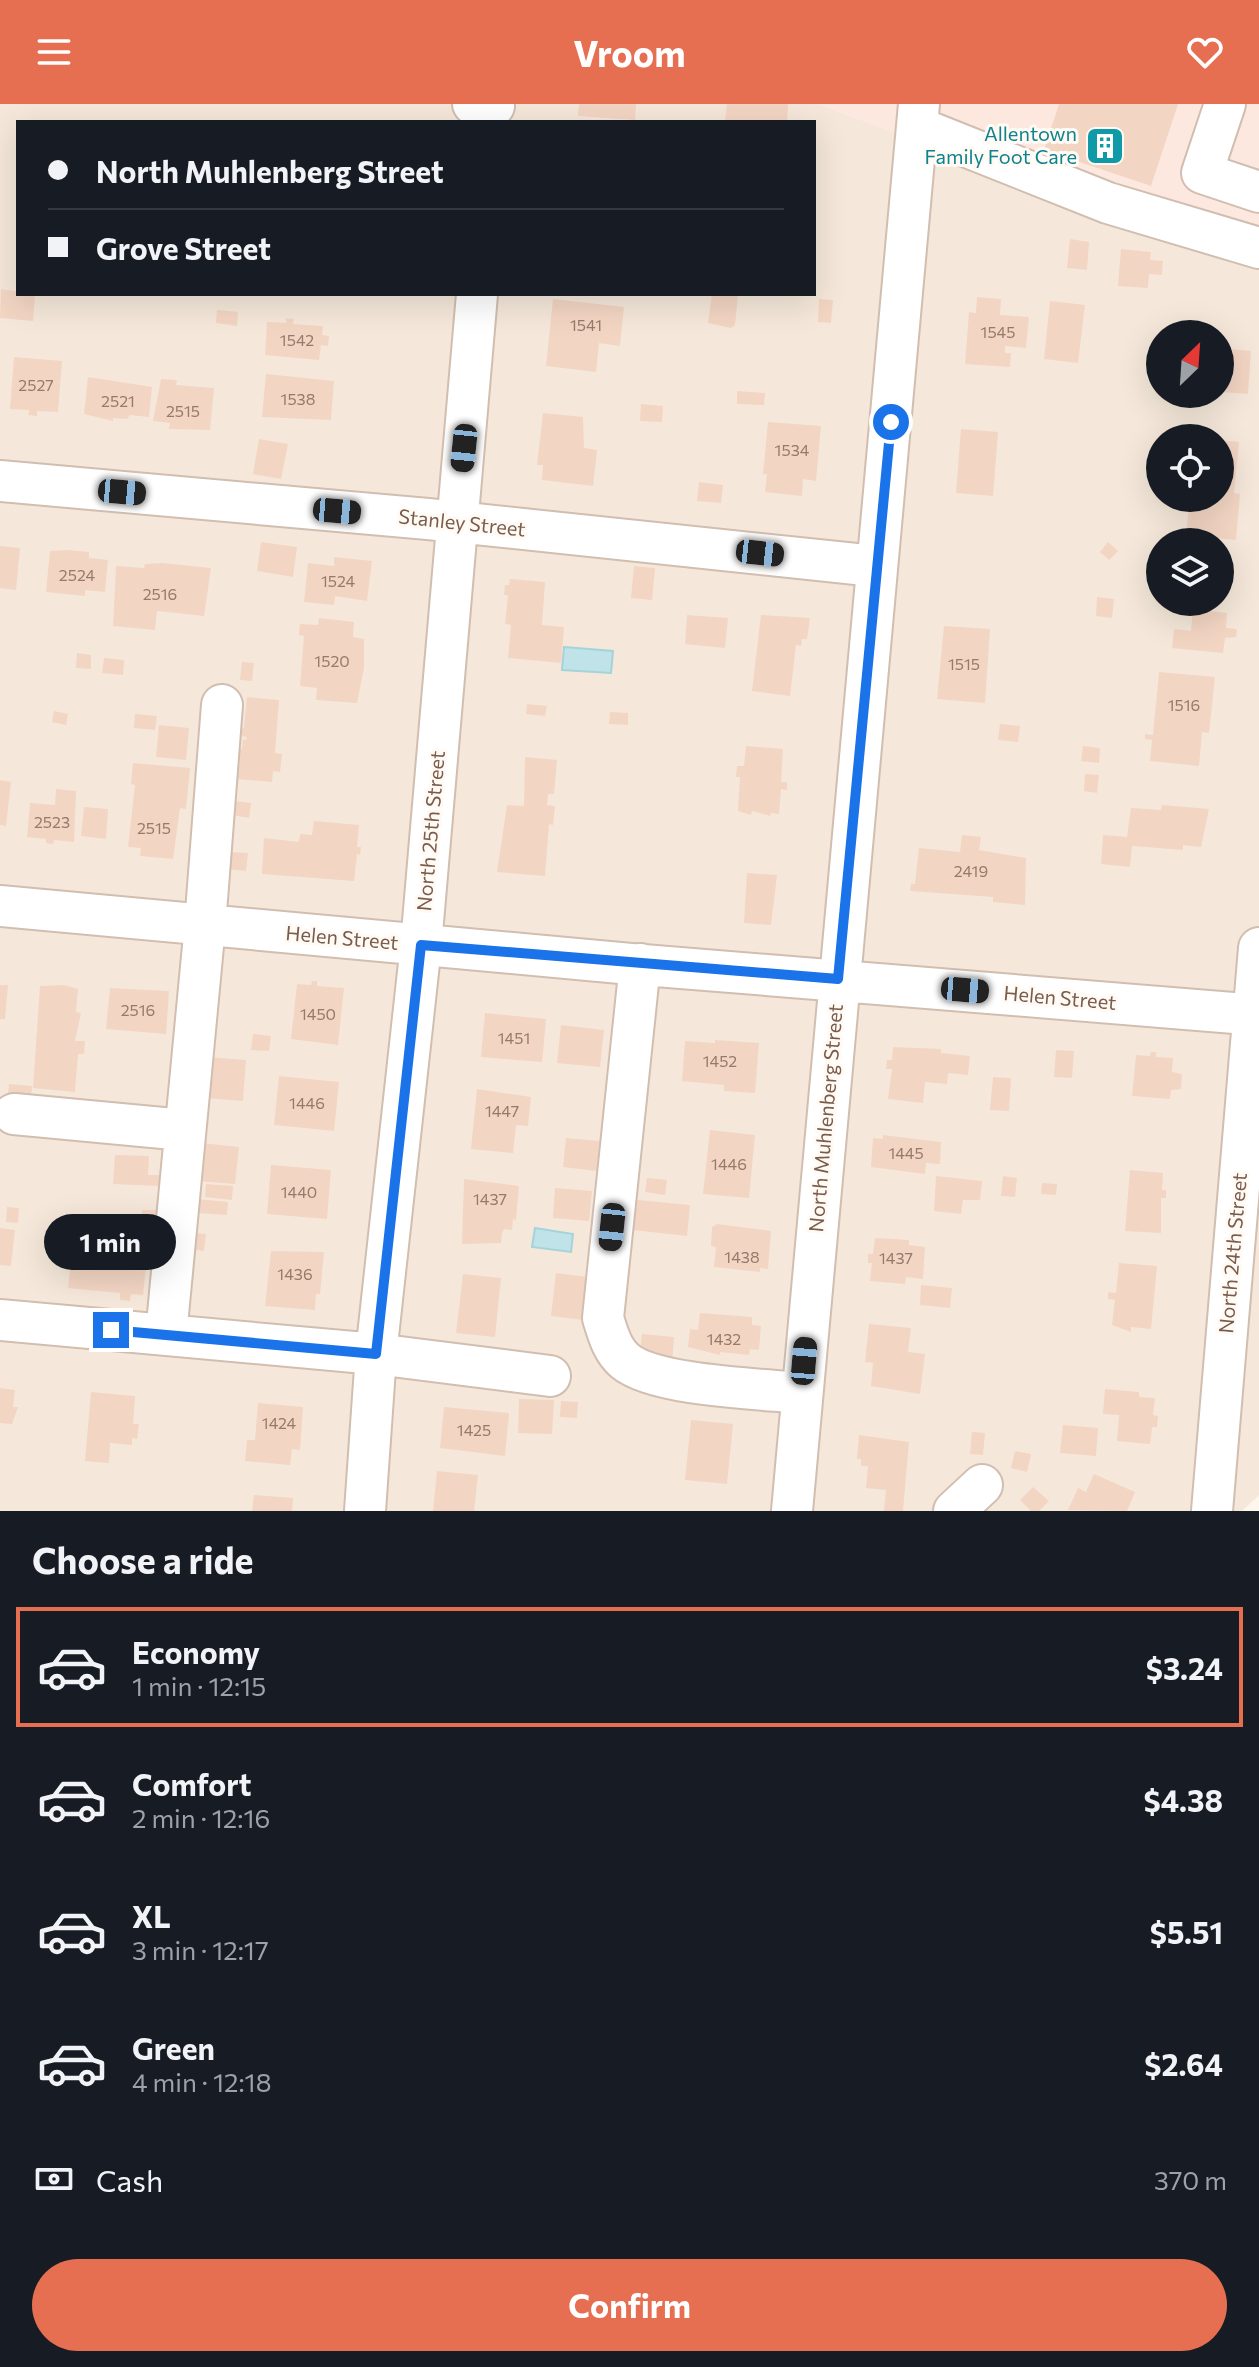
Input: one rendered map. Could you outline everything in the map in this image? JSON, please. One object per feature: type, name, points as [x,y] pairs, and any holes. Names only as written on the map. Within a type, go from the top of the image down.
[{"type":"street","points":[[1225,104],[1202,173],[1259,192]]},
{"type":"street","points":[[910,113],[1108,203],[1259,248]]},
{"type":"street","name":"North Muhlenberg Street","points":[[792,1511],[875,566],[910,113]]},
{"type":"street","name":"North 25th Street","points":[[365,1511],[376,1354],[421,945],[477,296]]},
{"type":"street","name":"Stanley Street","points":[[0,481],[457,522],[875,566]]},
{"type":"street","points":[[166,1335],[205,925],[222,705]]},
{"type":"street","name":"Helen Street","points":[[0,906],[421,945],[1256,1015]]},
{"type":"street","name":"North 24th Street","points":[[1212,1511],[1256,1015],[1259,948]]},
{"type":"street","points":[[640,964],[603,1318],[611,1343],[632,1366],[674,1379],[802,1393]]},
{"type":"street","points":[[14,1114],[184,1130]]},
{"type":"street","points":[[0,1320],[376,1354],[550,1376]]},
{"type":"shaded area","points":[[0,104],[818,104],[1259,267],[1259,1495],[1242,1511],[0,1511]]},
{"type":"shaded area","points":[[818,104],[1259,104],[1259,267]]},
{"type":"water","points":[[564,647],[613,651],[611,673],[562,670]]},
{"type":"water","points":[[535,1228],[573,1234],[571,1252],[532,1247]]},
{"type":"building","points":[[579,104],[636,104],[635,120],[578,116]]},
{"type":"building","points":[[727,104],[788,104],[787,120],[725,120]]},
{"type":"building","name":"Allentown Family Foot Care","points":[[1059,104],[1178,104],[1151,186],[1044,150]]},
{"type":"building","points":[[1070,239],[1089,242],[1087,270],[1067,268]]},
{"type":"building","points":[[1121,249],[1151,252],[1150,260],[1163,261],[1162,275],[1149,274],[1148,288],[1118,286]]},
{"type":"building","points":[[1,289],[16,291],[16,296],[35,296],[33,321],[0,318]]},
{"type":"building","points":[[712,296],[738,296],[735,325],[731,328],[708,323]]},
{"type":"building","points":[[977,297],[1001,299],[1000,315],[1029,317],[1026,348],[1005,346],[1005,353],[1011,353],[1010,367],[965,364],[969,312],[976,313]]},
{"type":"building","points":[[553,299],[624,307],[620,346],[599,343],[596,372],[546,366]]},
{"type":"building","points":[[819,299],[833,300],[831,323],[818,322]]},
{"type":"building","points":[[1050,301],[1085,305],[1078,363],[1044,359]]},
{"type":"building","points":[[217,310],[238,312],[237,326],[216,323]]},
{"type":"building","points":[[286,318],[294,319],[293,324],[323,326],[322,335],[329,336],[328,346],[321,345],[319,360],[265,355],[267,322],[286,323]]},
{"type":"building","points":[[1234,349],[1251,351],[1248,394],[1234,393]]},
{"type":"building","points":[[14,357],[62,361],[58,412],[37,411],[37,416],[28,415],[29,410],[10,409]]},
{"type":"building","points":[[266,374],[334,381],[331,420],[262,417]]},
{"type":"building","points":[[88,377],[152,387],[149,417],[130,415],[127,419],[113,418],[113,421],[84,414]]},
{"type":"building","points":[[161,379],[177,380],[176,385],[214,388],[210,430],[169,429],[170,423],[153,421]]},
{"type":"building","points":[[737,391],[765,393],[764,405],[737,404]]},
{"type":"building","points":[[641,404],[663,406],[662,422],[640,421]]},
{"type":"building","points":[[543,413],[583,417],[584,448],[597,450],[593,486],[542,480],[543,465],[537,465]]},
{"type":"building","points":[[768,422],[821,426],[816,481],[803,479],[802,496],[765,492],[767,474],[763,474]]},
{"type":"building","points":[[961,429],[998,432],[993,496],[956,493]]},
{"type":"building","points":[[259,439],[288,444],[281,479],[253,474]]},
{"type":"building","points":[[1234,441],[1239,442],[1234,493]]},
{"type":"building","points":[[699,482],[723,485],[721,503],[697,501]]},
{"type":"building","points":[[1234,493],[1240,494],[1236,540],[1234,528],[1187,528],[1188,512],[1234,512]]},
{"type":"building","points":[[261,542],[297,547],[293,577],[257,571]]},
{"type":"building","points":[[1108,542],[1118,551],[1109,560],[1100,552]]},
{"type":"building","points":[[0,546],[20,548],[16,590],[0,588]]},
{"type":"building","points":[[50,551],[89,552],[89,558],[108,560],[105,592],[85,590],[85,596],[46,592]]},
{"type":"building","points":[[334,557],[372,561],[367,601],[335,596],[334,605],[304,602],[308,563],[334,566]]},
{"type":"building","points":[[145,564],[211,568],[204,616],[157,611],[155,630],[113,626],[116,566],[144,568]]},
{"type":"building","points":[[634,566],[655,568],[652,600],[631,598]]},
{"type":"building","points":[[510,579],[545,582],[542,625],[564,627],[561,663],[508,658],[511,625],[505,624],[508,595],[504,595],[505,585],[509,585]]},
{"type":"building","points":[[1097,597],[1114,599],[1112,618],[1096,616]]},
{"type":"building","points":[[687,615],[728,618],[725,648],[685,644]]},
{"type":"building","points":[[761,615],[810,618],[807,639],[802,639],[801,646],[796,645],[790,696],[752,691]]},
{"type":"building","points":[[1192,616],[1227,616],[1226,628],[1237,629],[1236,637],[1225,638],[1223,653],[1172,648],[1174,629],[1191,631]]},
{"type":"building","points":[[319,618],[354,622],[353,637],[364,639],[364,668],[357,703],[316,700],[317,688],[300,686],[304,636],[299,635],[300,624],[318,625]]},
{"type":"building","points":[[944,626],[990,629],[985,703],[937,699]]},
{"type":"building","points":[[77,653],[91,655],[91,669],[76,668]]},
{"type":"building","points":[[104,658],[124,660],[123,675],[102,673]]},
{"type":"building","points":[[242,662],[254,663],[252,681],[240,680]]},
{"type":"building","points":[[1159,672],[1215,677],[1209,733],[1202,732],[1199,766],[1150,761],[1152,740],[1145,739],[1145,734],[1153,735]]},
{"type":"building","points":[[247,697],[279,700],[275,753],[282,754],[280,772],[273,771],[272,782],[237,779],[240,762],[233,761],[234,748],[242,749],[243,739],[247,737],[240,736],[241,727],[244,728]]},
{"type":"building","points":[[527,704],[547,706],[545,716],[526,714]]},
{"type":"building","points":[[54,711],[68,714],[66,725],[52,722]]},
{"type":"building","points":[[610,712],[628,713],[628,725],[609,724]]},
{"type":"building","points":[[135,714],[157,716],[155,730],[134,728]]},
{"type":"building","points":[[1000,724],[1020,726],[1018,742],[998,740]]},
{"type":"building","points":[[159,725],[189,728],[186,760],[156,757]]},
{"type":"building","points":[[746,746],[783,749],[781,782],[787,782],[787,790],[781,789],[779,814],[771,813],[770,816],[752,811],[751,815],[738,811],[740,777],[736,777],[737,766],[744,766]]},
{"type":"building","points":[[1083,746],[1100,748],[1099,763],[1081,761]]},
{"type":"building","points":[[525,757],[557,760],[554,794],[548,794],[547,805],[555,806],[553,825],[549,824],[545,876],[497,872],[507,805],[524,806]]},
{"type":"building","points":[[133,763],[190,768],[186,809],[180,808],[173,859],[140,856],[141,848],[128,847],[135,785],[131,784]]},
{"type":"building","points":[[1085,774],[1099,775],[1097,793],[1084,791]]},
{"type":"building","points":[[0,780],[11,782],[6,826],[0,825]]},
{"type":"building","points":[[56,789],[76,791],[74,842],[54,840],[53,844],[46,843],[46,839],[27,837],[30,803],[55,805]]},
{"type":"building","points":[[234,801],[251,803],[249,818],[232,815]]},
{"type":"building","points":[[1162,805],[1209,809],[1201,847],[1183,845],[1183,850],[1132,846],[1130,867],[1101,864],[1103,835],[1127,837],[1131,808],[1161,810]]},
{"type":"building","points":[[84,807],[108,809],[106,839],[81,836]]},
{"type":"building","points":[[314,821],[359,825],[357,847],[361,847],[360,855],[357,854],[354,881],[262,874],[264,838],[299,842],[300,834],[312,835]]},
{"type":"building","points":[[962,835],[981,837],[979,850],[1026,858],[1025,905],[993,902],[993,897],[910,891],[911,884],[915,884],[919,848],[960,852]]},
{"type":"building","points":[[228,852],[248,853],[246,871],[227,869]]},
{"type":"building","points":[[747,873],[777,875],[771,925],[744,923]]},
{"type":"building","points":[[312,981],[317,981],[317,986],[344,988],[338,1045],[291,1039],[297,984],[311,985]]},
{"type":"building","points":[[0,985],[8,985],[5,1019],[0,1019]]},
{"type":"building","points":[[64,985],[78,989],[76,1012],[81,1013],[75,1041],[85,1041],[84,1054],[78,1054],[75,1092],[33,1088],[40,986]]},
{"type":"building","points":[[110,988],[169,991],[166,1034],[106,1029]]},
{"type":"building","points":[[485,1013],[546,1019],[542,1062],[481,1057]]},
{"type":"building","points":[[561,1025],[604,1030],[600,1067],[557,1063]]},
{"type":"building","points":[[253,1034],[271,1036],[269,1051],[251,1050]]},
{"type":"building","points":[[715,1040],[759,1043],[755,1093],[724,1091],[724,1085],[682,1081],[685,1041],[715,1043]]},
{"type":"building","points":[[893,1047],[941,1049],[941,1053],[970,1056],[968,1075],[948,1073],[947,1084],[925,1082],[923,1103],[888,1099],[892,1069],[886,1069],[887,1060],[892,1060]]},
{"type":"building","points":[[1056,1050],[1074,1051],[1072,1078],[1054,1077]]},
{"type":"building","points":[[1151,1052],[1156,1052],[1156,1057],[1173,1058],[1172,1072],[1182,1074],[1181,1089],[1171,1090],[1170,1099],[1132,1096],[1136,1055],[1150,1056]]},
{"type":"building","points":[[208,1057],[246,1060],[243,1101],[205,1098]]},
{"type":"building","points":[[279,1076],[339,1082],[334,1131],[274,1125]]},
{"type":"building","points":[[993,1077],[1011,1078],[1009,1111],[990,1110]]},
{"type":"building","points":[[9,1084],[32,1086],[30,1109],[7,1107]]},
{"type":"building","points":[[477,1089],[531,1097],[528,1126],[516,1125],[513,1153],[471,1149]]},
{"type":"building","points":[[710,1130],[755,1135],[749,1198],[703,1194]]},
{"type":"building","points":[[883,1135],[941,1142],[940,1164],[926,1163],[925,1174],[871,1167],[873,1138],[883,1139]]},
{"type":"building","points":[[566,1138],[599,1141],[597,1171],[563,1167]]},
{"type":"building","points":[[201,1143],[239,1147],[235,1184],[197,1181]]},
{"type":"building","points":[[115,1155],[149,1156],[148,1175],[161,1175],[160,1186],[113,1184]]},
{"type":"building","points":[[271,1165],[331,1170],[327,1219],[267,1214]]},
{"type":"building","points":[[1130,1170],[1163,1173],[1162,1190],[1166,1190],[1166,1198],[1161,1198],[1161,1233],[1125,1231]]},
{"type":"building","points":[[936,1176],[982,1181],[980,1200],[963,1200],[961,1214],[934,1211]]},
{"type":"building","points":[[1003,1176],[1017,1178],[1015,1197],[1001,1196]]},
{"type":"building","points":[[647,1178],[667,1180],[665,1195],[645,1192]]},
{"type":"building","points":[[464,1179],[519,1186],[516,1220],[513,1219],[512,1230],[504,1229],[501,1243],[462,1244]]},
{"type":"building","points":[[1042,1183],[1057,1184],[1056,1195],[1041,1194]]},
{"type":"building","points":[[206,1184],[233,1186],[232,1200],[205,1197]]},
{"type":"building","points":[[555,1188],[592,1191],[589,1221],[553,1218]]},
{"type":"building","points":[[198,1199],[228,1202],[227,1215],[197,1213]]},
{"type":"building","points":[[627,1199],[690,1205],[687,1236],[624,1229]]},
{"type":"building","points":[[7,1207],[19,1208],[18,1223],[6,1222]]},
{"type":"building","points":[[142,1210],[156,1210],[156,1222],[141,1222]]},
{"type":"building","points":[[717,1224],[771,1231],[768,1269],[760,1268],[760,1272],[714,1267],[716,1247],[711,1246],[712,1227]]},
{"type":"building","points":[[0,1228],[15,1230],[11,1266],[0,1265]]},
{"type":"building","points":[[193,1233],[206,1234],[204,1251],[192,1249]]},
{"type":"building","points":[[875,1238],[909,1240],[909,1245],[925,1247],[923,1279],[906,1277],[905,1284],[870,1281],[872,1263],[868,1263],[868,1254],[873,1254]]},
{"type":"building","points":[[72,1249],[147,1257],[143,1295],[131,1294],[130,1301],[120,1300],[120,1293],[68,1288]]},
{"type":"building","points":[[271,1251],[324,1252],[320,1294],[316,1294],[315,1310],[265,1306]]},
{"type":"building","points":[[1119,1263],[1157,1266],[1151,1329],[1131,1327],[1131,1332],[1112,1325],[1115,1300],[1108,1299],[1108,1292],[1116,1293]]},
{"type":"building","points":[[556,1273],[588,1277],[583,1320],[551,1316]]},
{"type":"building","points":[[463,1274],[501,1278],[495,1337],[456,1333]]},
{"type":"building","points":[[921,1285],[952,1288],[950,1308],[920,1305]]},
{"type":"building","points":[[700,1313],[752,1317],[752,1325],[761,1326],[759,1350],[750,1349],[749,1355],[720,1352],[720,1355],[688,1347],[690,1329],[698,1330]]},
{"type":"building","points":[[869,1324],[911,1328],[908,1352],[925,1354],[920,1394],[871,1386],[873,1363],[865,1362]]},
{"type":"building","points":[[642,1334],[674,1337],[672,1365],[639,1363]]},
{"type":"building","points":[[0,1388],[15,1390],[13,1407],[18,1407],[12,1424],[0,1423]]},
{"type":"building","points":[[1105,1389],[1139,1392],[1139,1397],[1155,1398],[1153,1415],[1158,1416],[1157,1427],[1152,1427],[1150,1444],[1117,1441],[1119,1415],[1103,1414]]},
{"type":"building","points":[[91,1392],[135,1396],[133,1424],[139,1424],[137,1439],[132,1438],[132,1445],[110,1443],[109,1463],[85,1461]]},
{"type":"building","points":[[519,1399],[554,1400],[552,1434],[518,1433]]},
{"type":"building","points":[[561,1401],[578,1402],[577,1418],[560,1417]]},
{"type":"building","points":[[258,1403],[303,1407],[300,1450],[292,1449],[290,1465],[245,1461],[247,1440],[255,1440]]},
{"type":"building","points":[[444,1407],[509,1413],[505,1456],[440,1448]]},
{"type":"building","points":[[691,1420],[733,1424],[727,1484],[685,1480]]},
{"type":"building","points":[[1063,1425],[1098,1428],[1096,1456],[1060,1453]]},
{"type":"building","points":[[972,1432],[985,1433],[983,1455],[970,1454]]},
{"type":"building","points":[[859,1435],[909,1442],[903,1511],[884,1511],[886,1490],[866,1488],[868,1466],[861,1466],[861,1459],[857,1459]]},
{"type":"building","points":[[1015,1451],[1031,1454],[1027,1472],[1011,1468]]},
{"type":"building","points":[[437,1471],[478,1475],[474,1511],[433,1511]]},
{"type":"building","points":[[1094,1474],[1135,1492],[1127,1511],[1068,1510],[1078,1488],[1086,1492]]},
{"type":"building","points":[[1033,1487],[1049,1501],[1039,1511],[1031,1511],[1020,1500]]},
{"type":"building","points":[[254,1495],[293,1498],[292,1511],[252,1511]]},
{"type":"place","name":"Allentown Family Foot Care","points":[[1105,146]]},
{"type":"route","points":[[111,1330],[376,1354],[421,945],[838,979],[891,422]]}]
